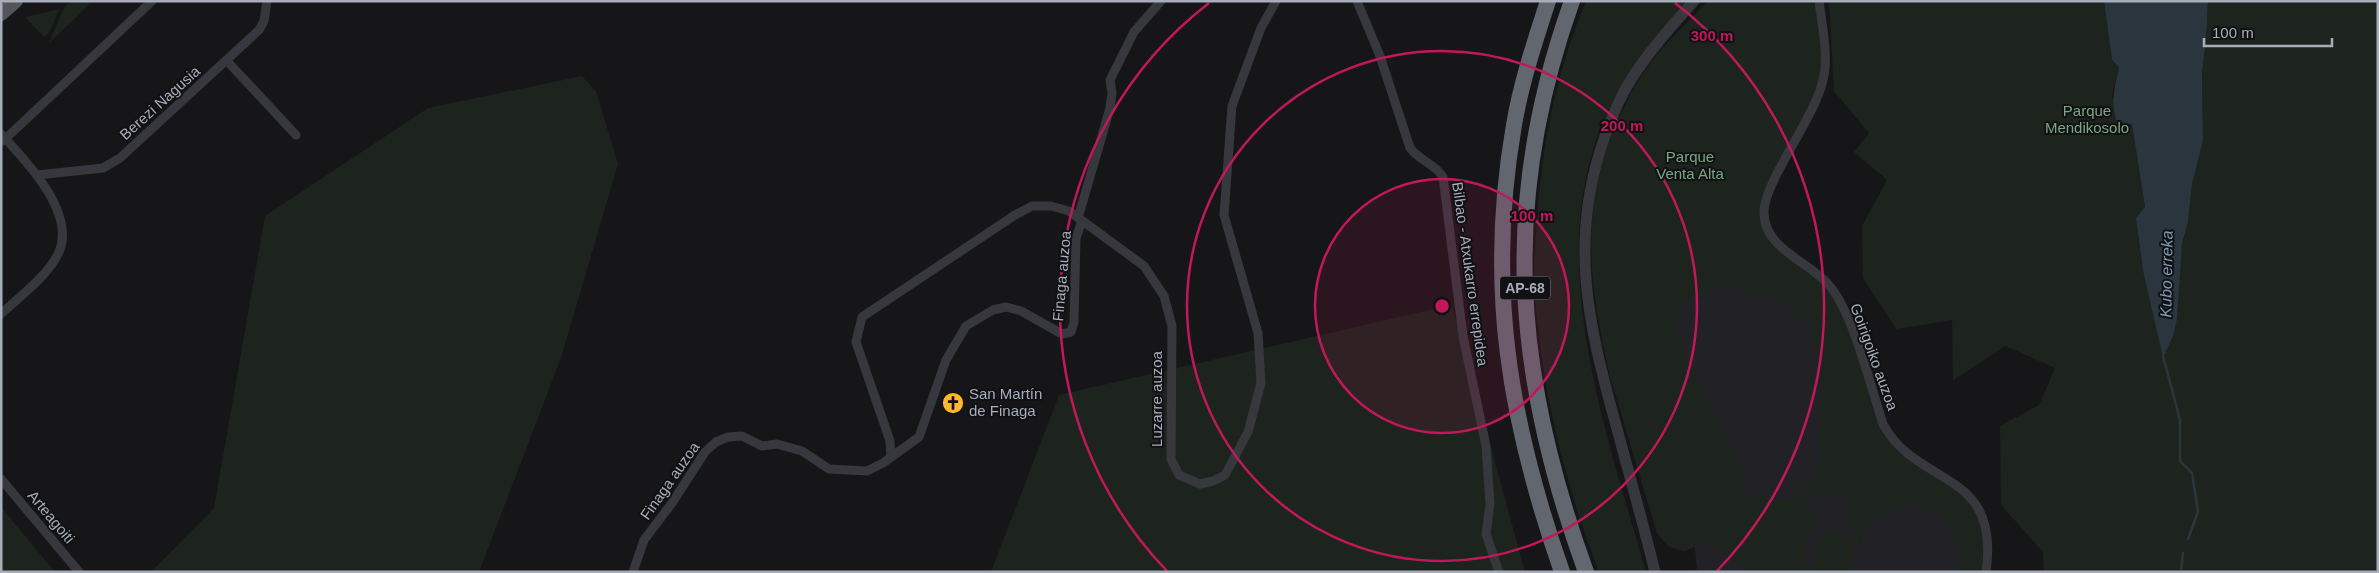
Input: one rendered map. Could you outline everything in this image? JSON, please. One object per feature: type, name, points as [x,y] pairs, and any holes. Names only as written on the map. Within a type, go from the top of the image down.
[{"type":"highway","name":"AP-68","points":[[1548,1],[1536,36],[1514,123],[1505,194],[1502,280],[1505,340],[1518,423],[1533,484],[1562,572]]},
{"type":"highway","name":"AP-68","points":[[1572,1],[1557,46],[1536,127],[1528,196],[1524,279],[1528,338],[1542,426],[1562,502],[1586,572]]},
{"type":"main road","points":[[1,14],[16,1]]},
{"type":"street","points":[[1,314],[50,267],[59,252],[63,233],[48,192],[37,175],[3,138],[152,1]]},
{"type":"street","name":"Berezi Nagusia","points":[[37,175],[103,168],[112,164],[259,30],[264,20],[267,1]]},
{"type":"street","points":[[1080,219],[1110,108],[1112,93],[1110,80],[1134,32],[1161,1]]},
{"type":"street","name":"Luzarre auzoa","points":[[891,456],[890,441],[856,342],[862,317],[1015,215],[1032,206],[1051,206],[1069,211],[1144,266],[1164,296],[1172,326],[1171,459],[1179,475],[1200,484],[1213,481],[1225,475],[1248,432],[1260,383],[1258,333],[1224,215],[1232,106],[1261,28],[1276,1]]},
{"type":"street","name":"Bilbao - Atxukarro errepidea","points":[[1357,1],[1380,56],[1410,148],[1416,155],[1436,167],[1443,177],[1462,336],[1486,446],[1490,504],[1486,534],[1499,572]]},
{"type":"street","points":[[1655,572],[1598,365],[1586,292],[1584,237],[1589,194],[1597,158],[1612,117],[1632,78],[1658,42],[1694,1]]},
{"type":"street","name":"Goirigoiko auzoa","points":[[1819,1],[1824,48],[1824,79],[1811,114],[1775,180],[1765,203],[1765,223],[1775,241],[1828,283],[1836,294],[1847,315],[1883,424],[1890,437],[1907,454],[1955,483],[1966,492],[1974,504],[1983,521],[1987,540],[1986,572]]},
{"type":"street","points":[[227,61],[296,135]]},
{"type":"street","name":"Finaga auzoa","points":[[633,572],[644,540],[672,503],[705,452],[716,442],[728,437],[742,436],[762,446],[777,444],[802,451],[829,469],[867,471],[919,437],[946,360],[966,326],[993,310],[1006,307],[1021,311],[1062,334],[1071,332],[1074,322],[1076,238],[1080,219]]},
{"type":"street","name":"Arteagoiti","points":[[1,479],[80,572]]},
{"type":"shaded area","points":[[1708,1],[1775,180],[1765,223],[1883,424],[1986,572],[1692,572],[1697,569],[1695,547],[1684,551],[1676,549],[1668,546],[1657,533],[1610,377],[1601,336],[1609,142],[1632,91],[1650,63]]},
{"type":"green space","points":[[71,1],[93,1],[49,43],[64,8]]},
{"type":"green space","points":[[1586,1],[1686,1],[1632,70],[1606,115],[1588,170],[1580,227],[1580,285],[1587,344],[1599,403],[1614,461],[1646,572],[1599,572],[1576,505],[1557,437],[1549,402],[1538,332],[1534,269],[1539,192],[1543,164],[1552,109],[1566,55]]},
{"type":"green space","name":"Parque Venta Alta","points":[[1708,1],[1819,1],[1824,79],[1765,203],[1769,233],[1835,292],[1890,437],[1955,483],[1983,521],[1986,572],[1961,572],[1960,548],[1951,529],[1938,515],[1921,507],[1903,506],[1886,512],[1870,526],[1859,547],[1855,528],[1844,514],[1854,500],[1839,488],[1828,501],[1813,493],[1787,492],[1798,488],[1813,476],[1820,459],[1821,385],[1817,352],[1808,330],[1791,311],[1770,299],[1733,290],[1707,290],[1689,298],[1683,305],[1679,315],[1678,340],[1748,474],[1738,479],[1745,490],[1752,495],[1758,493],[1777,499],[1810,498],[1812,503],[1809,512],[1815,518],[1816,524],[1804,546],[1803,572],[1748,572],[1740,563],[1720,551],[1712,543],[1695,539],[1684,551],[1669,545],[1657,533],[1606,354],[1595,297],[1591,240],[1598,183],[1616,125],[1649,65],[1670,40]]},
{"type":"green space","name":"Parque Mendikosolo","points":[[1829,1],[2104,1],[2112,60],[2119,67],[2112,96],[2132,123],[2145,208],[2136,218],[2143,271],[2163,357],[2182,244],[2188,222],[2192,184],[2203,141],[2202,73],[2208,1],[2378,1],[2378,572],[2044,572],[2043,552],[2001,505],[2000,426],[2039,405],[2055,368],[2006,346],[1953,380],[1952,320],[1896,329],[1863,278],[1862,226],[1887,180],[1854,152],[1869,133],[1834,91]]},
{"type":"green space","points":[[59,9],[49,33],[44,37],[25,17]]},
{"type":"green space","points":[[582,76],[596,91],[618,164],[561,358],[479,572],[151,572],[214,508],[265,216],[428,108]]},
{"type":"green space","points":[[1452,305],[1525,572],[991,572],[1059,395]]},
{"type":"green space","points":[[1,507],[55,572],[1,572]]},
{"type":"green space","points":[[1826,528],[1838,537],[1844,531],[1850,533],[1852,541],[1851,568],[1847,568],[1847,572],[1813,572],[1814,547]]},
{"type":"water","points":[[2104,1],[2208,1],[2202,73],[2203,141],[2192,184],[2188,222],[2182,244],[2177,319],[2173,336],[2163,358],[2143,271],[2136,218],[2145,207],[2132,124],[2117,122],[2115,115],[2114,95],[2119,67],[2112,60]]},
{"type":"waterway","name":"Kubo erreka","points":[[2163,356],[2180,420],[2180,461],[2192,473],[2198,512],[2188,539]]},
{"type":"waterway","name":"Kubo erreka","points":[[2181,572],[2183,553]]},
{"type":"place","name":"San Martín de Finaga","points":[[953,403]]}]
